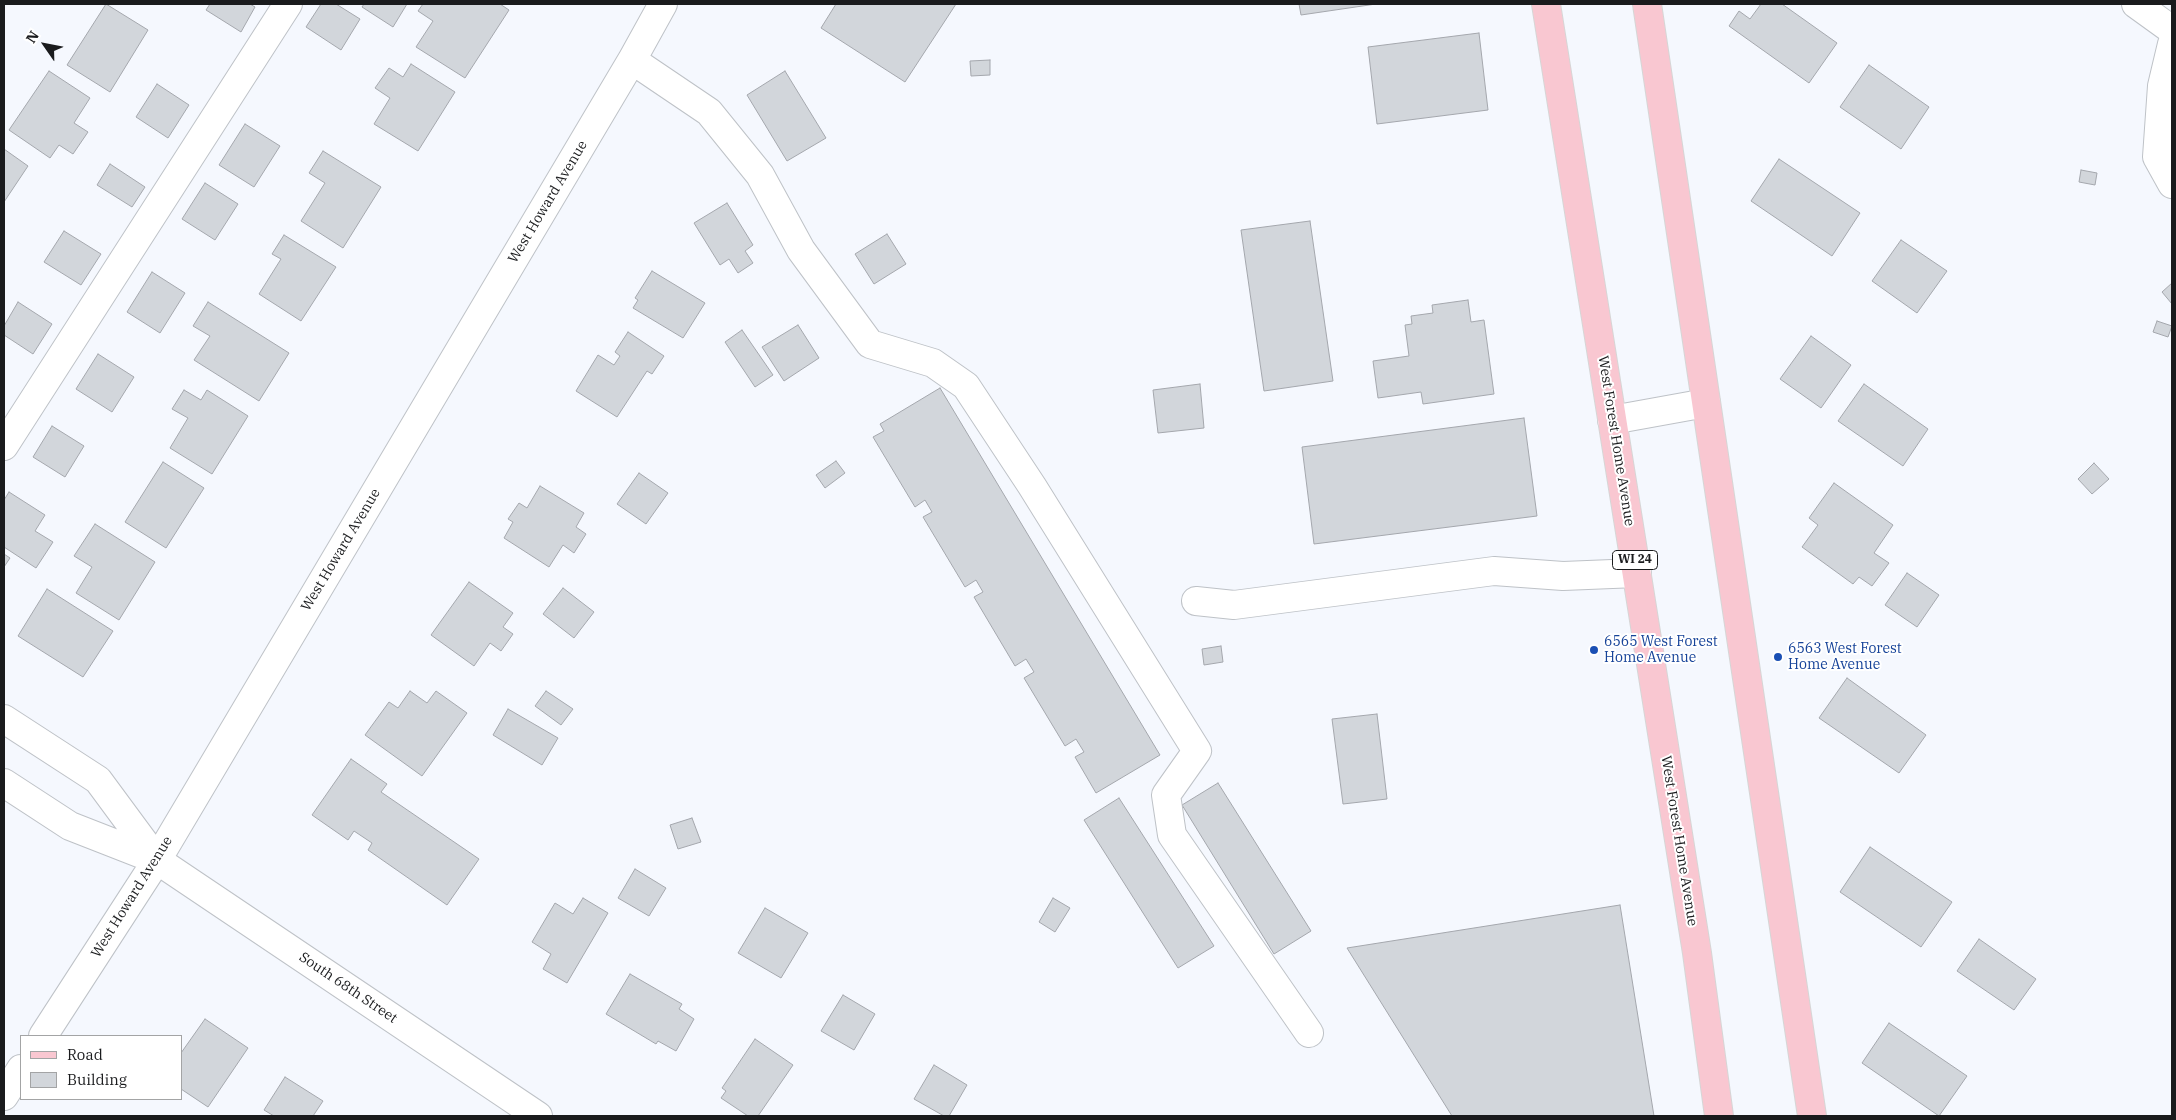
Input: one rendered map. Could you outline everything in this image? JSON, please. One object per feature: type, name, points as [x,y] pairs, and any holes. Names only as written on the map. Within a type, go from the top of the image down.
[{"type":"main road","name":"West Forest Home Avenue","points":[[1546,4],[1697,953],[1719,1116]]},
{"type":"main road","points":[[1647,4],[1812,1116]]},
{"type":"street","points":[[4,446],[288,4]]},
{"type":"street","name":"West Howard Avenue","points":[[44,1035],[157,860],[632,60],[663,4]]},
{"type":"street","name":"West Howard Avenue","points":[[632,60],[672,4]]},
{"type":"street","points":[[2136,4],[2172,30]]},
{"type":"street","points":[[2172,44],[2162,86],[2157,157],[2172,184]]},
{"type":"street","points":[[632,60],[709,112],[760,175],[801,250],[870,344],[933,363],[966,386],[1032,486],[1196,751],[1166,795],[1172,835],[1309,1033]]},
{"type":"street","points":[[1612,420],[1706,403]]},
{"type":"street","points":[[1196,601],[1234,605],[1494,571],[1564,576],[1637,573]]},
{"type":"street","name":"South 68th Street","points":[[4,719],[98,780],[157,860]]},
{"type":"street","name":"South 68th Street","points":[[4,783],[70,826],[157,860],[538,1116]]},
{"type":"street","points":[[4,1096],[20,1071]]},
{"type":"building","points":[[106,4],[148,30],[110,92],[67,65]]},
{"type":"building","points":[[210,4],[250,4],[255,7],[241,32],[206,10]]},
{"type":"building","points":[[321,4],[336,4],[360,19],[341,50],[306,27]]},
{"type":"building","points":[[364,4],[407,4],[393,27],[362,7]]},
{"type":"building","points":[[423,4],[500,4],[509,10],[465,78],[416,47],[433,21],[418,11]]},
{"type":"building","points":[[836,4],[956,4],[905,82],[821,28]]},
{"type":"building","points":[[1299,4],[1376,4],[1301,15]]},
{"type":"building","points":[[1761,4],[1782,4],[1837,43],[1809,83],[1729,26],[1739,11],[1750,19]]},
{"type":"building","points":[[1479,33],[1488,110],[1377,124],[1368,47]]},
{"type":"building","points":[[990,60],[990,75],[971,76],[970,61]]},
{"type":"building","points":[[411,64],[455,92],[418,151],[374,124],[390,98],[375,88],[389,68],[403,77]]},
{"type":"building","points":[[1869,65],[1929,107],[1901,149],[1840,107]]},
{"type":"building","points":[[49,71],[90,98],[74,123],[88,132],[73,154],[59,145],[50,158],[9,130]]},
{"type":"building","points":[[785,71],[826,138],[787,161],[747,95]]},
{"type":"building","points":[[157,84],[189,105],[168,138],[136,117]]},
{"type":"building","points":[[245,124],[280,146],[254,187],[219,165]]},
{"type":"building","points":[[4,149],[28,166],[4,202]]},
{"type":"building","points":[[323,151],[381,187],[343,248],[301,221],[325,183],[309,173]]},
{"type":"building","points":[[1779,159],[1860,213],[1832,256],[1751,201]]},
{"type":"building","points":[[110,164],[145,187],[132,207],[97,185]]},
{"type":"building","points":[[2081,170],[2097,173],[2095,185],[2079,182]]},
{"type":"building","points":[[205,183],[238,204],[215,240],[182,219]]},
{"type":"building","points":[[727,203],[753,245],[745,251],[753,263],[738,273],[729,259],[720,265],[694,223]]},
{"type":"building","points":[[1310,221],[1333,381],[1264,391],[1241,230]]},
{"type":"building","points":[[64,231],[101,254],[81,285],[44,262]]},
{"type":"building","points":[[887,234],[906,264],[874,284],[855,254]]},
{"type":"building","points":[[284,235],[336,267],[301,321],[259,294],[281,259],[272,254]]},
{"type":"building","points":[[1901,240],[1947,271],[1917,313],[1872,281]]},
{"type":"building","points":[[652,271],[705,303],[683,338],[633,308],[638,300],[635,298]]},
{"type":"building","points":[[152,272],[185,293],[160,333],[127,312]]},
{"type":"building","points":[[2172,283],[2172,304],[2162,292]]},
{"type":"building","points":[[1468,300],[1471,322],[1484,320],[1494,394],[1423,404],[1421,392],[1378,398],[1373,361],[1409,356],[1405,325],[1412,324],[1411,316],[1433,313],[1432,305]]},
{"type":"building","points":[[18,302],[52,324],[33,354],[4,335],[4,326]]},
{"type":"building","points":[[208,302],[289,353],[259,401],[194,360],[210,336],[193,326]]},
{"type":"building","points":[[2157,321],[2172,326],[2168,337],[2153,332]]},
{"type":"building","points":[[798,325],[819,358],[784,381],[762,347]]},
{"type":"building","points":[[742,330],[773,375],[755,387],[725,342]]},
{"type":"building","points":[[628,332],[664,356],[652,374],[647,371],[617,417],[576,391],[598,355],[614,365],[620,356],[615,352]]},
{"type":"building","points":[[1811,336],[1851,365],[1821,408],[1780,379]]},
{"type":"building","points":[[98,354],[134,377],[112,412],[76,389]]},
{"type":"building","points":[[1200,384],[1204,428],[1158,433],[1153,390]]},
{"type":"building","points":[[1864,384],[1928,429],[1903,466],[1838,421]]},
{"type":"building","points":[[940,388],[1160,755],[1096,793],[1075,757],[1084,752],[1076,739],[1065,746],[1024,678],[1034,672],[1026,659],[1015,666],[974,597],[983,592],[976,580],[965,587],[923,517],[932,512],[925,500],[915,507],[873,437],[884,431],[880,424]]},
{"type":"building","points":[[184,390],[201,400],[207,390],[248,416],[212,474],[170,448],[188,418],[172,409]]},
{"type":"building","points":[[1524,418],[1537,516],[1314,544],[1302,447]]},
{"type":"building","points":[[52,426],[84,446],[65,477],[33,457]]},
{"type":"building","points":[[836,461],[845,473],[825,488],[816,475]]},
{"type":"building","points":[[163,462],[204,488],[166,548],[125,522]]},
{"type":"building","points":[[2094,463],[2109,479],[2092,494],[2078,479]]},
{"type":"building","points":[[639,473],[668,493],[646,524],[617,504]]},
{"type":"building","points":[[1834,483],[1893,525],[1874,553],[1889,563],[1872,586],[1859,577],[1853,584],[1802,547],[1818,525],[1809,518]]},
{"type":"building","points":[[540,486],[584,513],[576,527],[586,534],[574,553],[563,545],[549,567],[504,538],[513,522],[508,519],[519,503],[527,508]]},
{"type":"building","points":[[9,492],[45,515],[35,531],[53,542],[36,568],[4,547],[4,500]]},
{"type":"building","points":[[95,524],[155,562],[119,620],[76,593],[92,567],[74,556]]},
{"type":"building","points":[[4,554],[10,558],[4,567]]},
{"type":"building","points":[[1907,573],[1939,595],[1917,627],[1885,605]]},
{"type":"building","points":[[469,582],[513,613],[503,627],[513,634],[501,651],[490,643],[474,666],[431,635]]},
{"type":"building","points":[[563,588],[594,612],[574,638],[543,614]]},
{"type":"building","points":[[47,589],[113,631],[83,677],[18,636]]},
{"type":"building","points":[[1221,646],[1223,662],[1204,665],[1202,649]]},
{"type":"building","points":[[1847,678],[1926,735],[1899,773],[1819,718]]},
{"type":"building","points":[[410,691],[427,703],[436,691],[467,713],[422,776],[365,735],[389,702],[398,708]]},
{"type":"building","points":[[546,691],[573,709],[561,725],[535,706]]},
{"type":"building","points":[[508,709],[558,738],[542,765],[493,735]]},
{"type":"building","points":[[1377,714],[1387,799],[1343,804],[1332,719]]},
{"type":"building","points":[[351,759],[387,784],[381,792],[479,859],[447,905],[368,850],[372,843],[354,831],[348,840],[312,815]]},
{"type":"building","points":[[1218,783],[1311,931],[1274,954],[1182,805]]},
{"type":"building","points":[[1119,798],[1214,946],[1178,968],[1084,820]]},
{"type":"building","points":[[692,818],[701,842],[678,849],[670,825]]},
{"type":"building","points":[[1870,847],[1952,902],[1921,947],[1840,892]]},
{"type":"building","points":[[635,869],[666,888],[649,916],[618,898]]},
{"type":"building","points":[[583,898],[608,913],[567,983],[543,969],[551,954],[532,942],[555,903],[573,914]]},
{"type":"building","points":[[1053,898],[1070,908],[1055,932],[1039,922]]},
{"type":"building","points":[[1620,905],[1654,1116],[1452,1116],[1347,948]]},
{"type":"building","points":[[765,908],[808,933],[781,978],[738,953]]},
{"type":"building","points":[[1979,939],[2036,979],[2014,1010],[1957,971]]},
{"type":"building","points":[[630,974],[682,1004],[679,1009],[694,1019],[676,1051],[658,1041],[656,1044],[606,1014]]},
{"type":"building","points":[[843,995],[875,1014],[854,1050],[821,1031]]},
{"type":"building","points":[[205,1019],[248,1048],[208,1107],[182,1090],[182,1052]]},
{"type":"building","points":[[1889,1023],[1967,1076],[1939,1116],[1862,1063]]},
{"type":"building","points":[[755,1039],[793,1065],[758,1116],[748,1116],[721,1098],[726,1091],[722,1088]]},
{"type":"building","points":[[934,1065],[967,1085],[949,1116],[944,1116],[914,1099]]},
{"type":"building","points":[[285,1077],[323,1101],[313,1116],[274,1116],[264,1110]]},
{"type":"place","name":"6565 West Forest Home Avenue","points":[[1594,650]]},
{"type":"place","name":"6563 West Forest Home Avenue","points":[[1778,657]]}]
